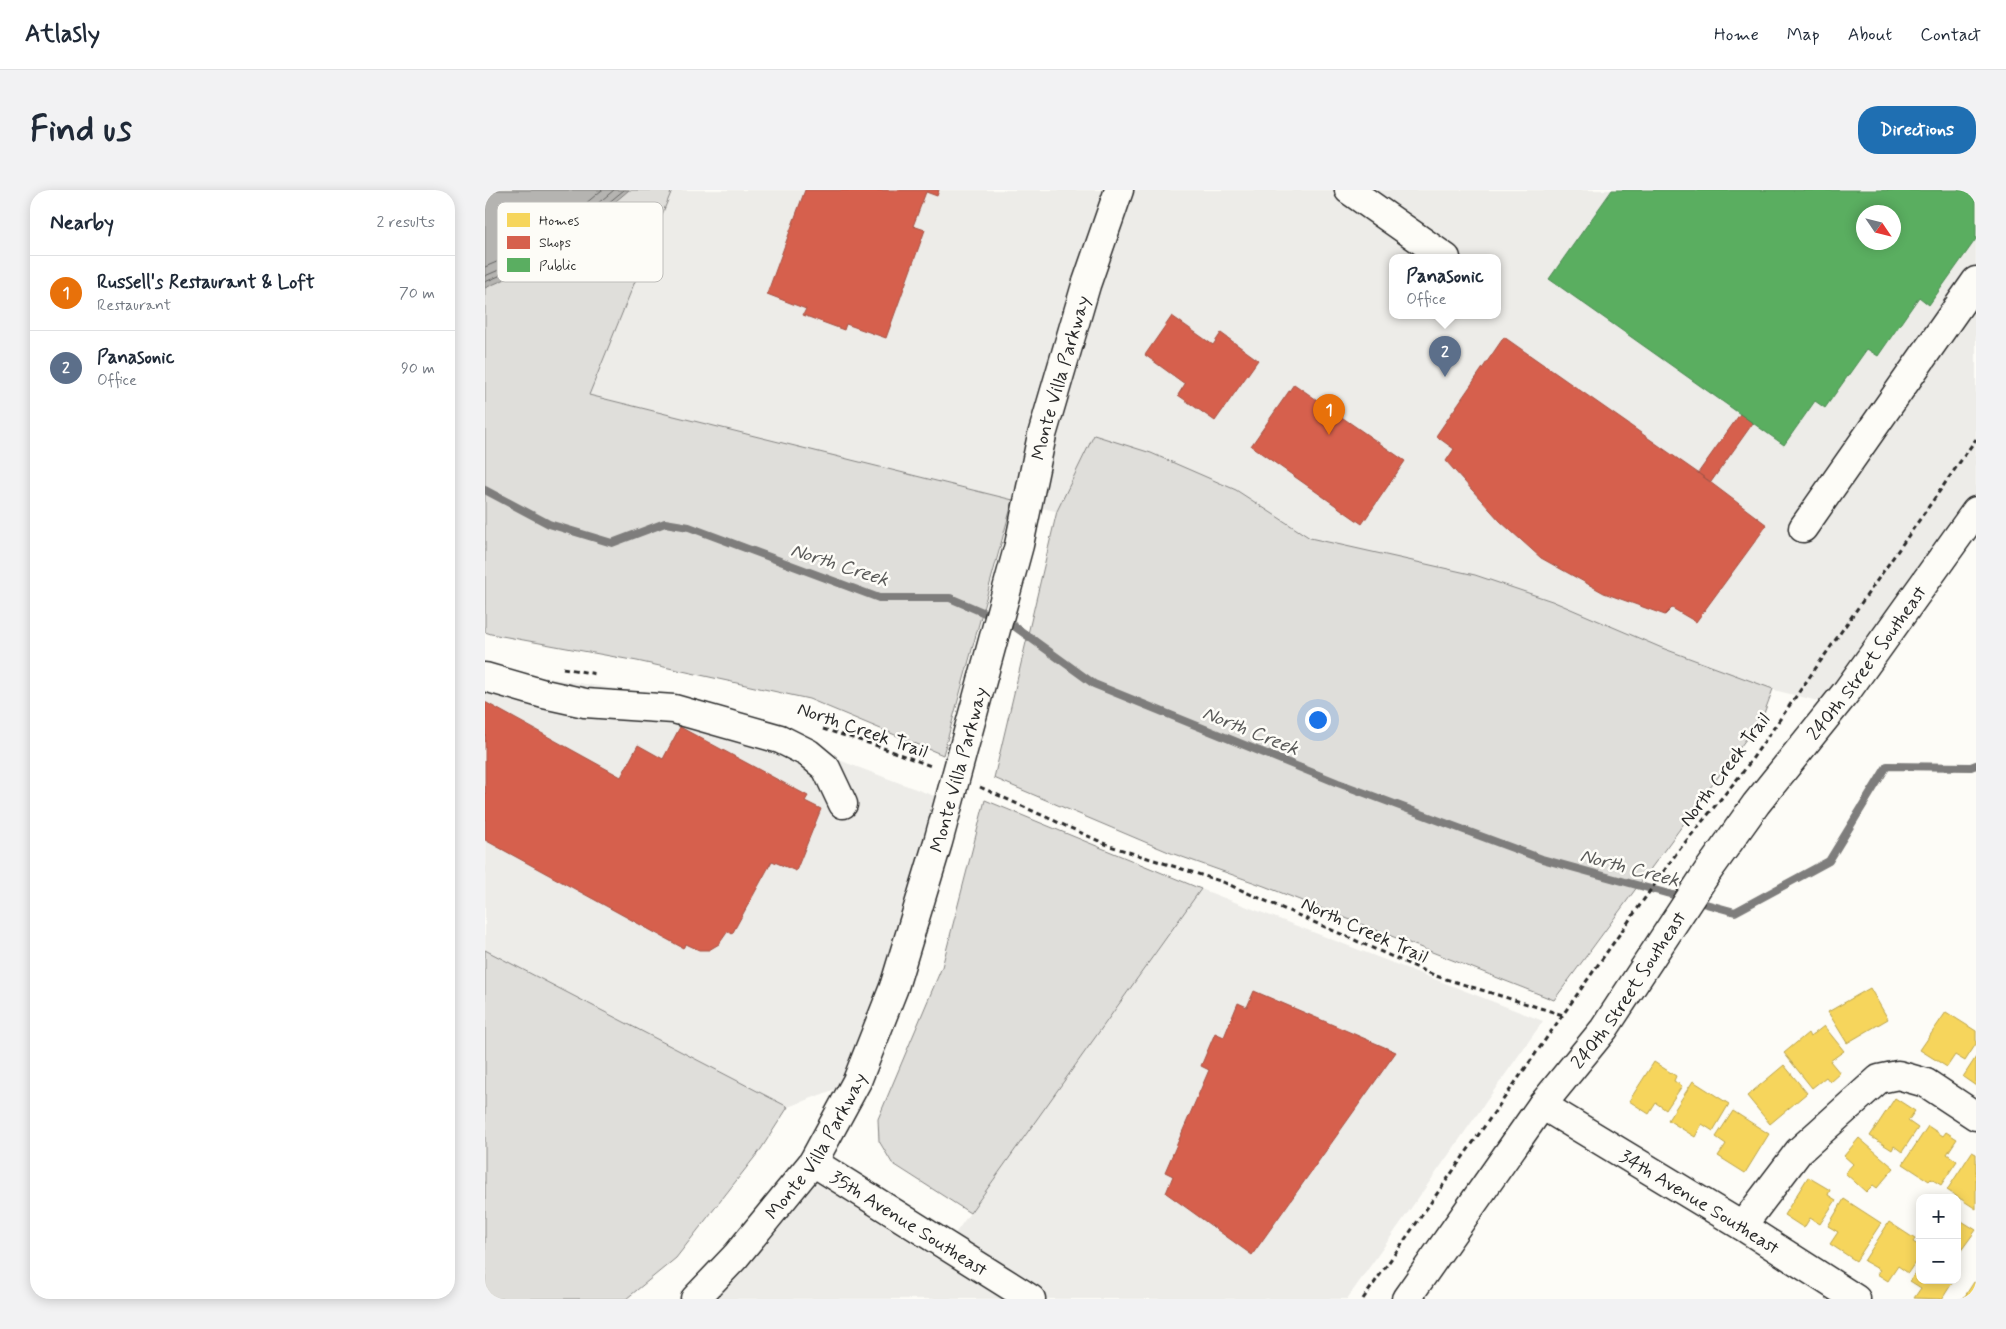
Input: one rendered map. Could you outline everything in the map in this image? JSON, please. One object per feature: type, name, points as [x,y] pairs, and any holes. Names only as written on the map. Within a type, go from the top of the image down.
[{"type":"street","name":"Monte Villa Parkway","points":[[695,1299],[736,1256],[813,1162],[857,1082],[894,987],[938,842],[1019,545],[1042,435],[1086,285],[1119,190]]},
{"type":"street","points":[[1349,190],[1440,254]]},
{"type":"street","points":[[1803,528],[1976,281]]},
{"type":"street","name":"240th Street Southeast","points":[[1406,1299],[1542,1105],[1605,1029],[1659,949],[1708,871],[1757,804],[1847,691],[1976,510]]},
{"type":"street","points":[[485,677],[544,694],[585,702],[674,709],[780,739],[808,753],[826,768],[843,804]]},
{"type":"street","points":[[1742,1226],[1799,1151],[1879,1079],[1898,1075],[1925,1083],[1976,1116]]},
{"type":"street","name":"34th Avenue Southeast","points":[[1542,1105],[1742,1226],[1856,1299]]},
{"type":"street","name":"35th Avenue Southeast","points":[[813,1162],[1031,1299]]},
{"type":"path","name":"North Creek Trail","points":[[820,728],[875,745],[955,776],[1110,846],[1223,882],[1437,976],[1563,1015],[1678,852],[1743,772],[1976,439]]},
{"type":"path","points":[[553,666],[602,675]]},
{"type":"path","points":[[1363,1299],[1563,1015]]},
{"type":"shaded area","points":[[485,190],[672,190],[663,212],[663,202],[497,202],[497,282],[635,282],[589,395],[1013,500],[943,755],[809,699],[637,661],[485,632]]},
{"type":"shaded area","points":[[672,190],[1976,190],[1976,504],[1830,704],[589,395],[635,282],[663,282],[663,212]]},
{"type":"shaded area","points":[[1094,435],[1151,453],[1236,490],[1310,538],[1475,575],[1552,601],[1662,648],[1773,689],[1763,716],[1554,1000],[1264,886],[1171,853],[994,778],[1057,511]]},
{"type":"shaded area","points":[[485,668],[674,698],[937,797],[857,1081],[788,1107],[485,950]]},
{"type":"shaded area","points":[[985,800],[1201,889],[970,1213],[892,1163],[879,1141],[878,1119],[942,967]]},
{"type":"shaded area","points":[[1201,889],[1543,1021],[1347,1299],[710,1299],[817,1183],[937,1259]]},
{"type":"shaded area","points":[[485,950],[788,1107],[761,1149],[676,1258],[626,1299],[485,1299]]},
{"type":"water","points":[[485,190],[629,190],[615,202],[497,202],[497,282],[499,282],[485,288]]},
{"type":"building: Homes","points":[[1870,988],[1888,1019],[1847,1043],[1828,1012]]},
{"type":"building: Homes","points":[[1946,1012],[1976,1031],[1976,1044],[1965,1061],[1955,1055],[1947,1067],[1920,1050]]},
{"type":"building: Homes","points":[[1824,1026],[1844,1051],[1830,1061],[1840,1073],[1830,1082],[1826,1077],[1812,1088],[1784,1053],[1808,1033],[1810,1037]]},
{"type":"building: Homes","points":[[1976,1057],[1976,1086],[1963,1077]]},
{"type":"building: Homes","points":[[1654,1062],[1676,1076],[1674,1081],[1682,1086],[1666,1110],[1656,1103],[1649,1114],[1629,1101]]},
{"type":"building: Homes","points":[[1784,1065],[1807,1093],[1770,1124],[1747,1096]]},
{"type":"building: Homes","points":[[1693,1081],[1729,1104],[1713,1131],[1702,1124],[1695,1137],[1668,1120]]},
{"type":"building: Homes","points":[[1895,1098],[1915,1111],[1908,1121],[1918,1128],[1902,1152],[1894,1146],[1892,1150],[1870,1136]]},
{"type":"building: Homes","points":[[1733,1111],[1769,1134],[1745,1173],[1718,1156],[1726,1144],[1716,1137]]},
{"type":"building: Homes","points":[[1928,1126],[1943,1136],[1946,1132],[1957,1139],[1947,1154],[1957,1161],[1941,1185],[1931,1179],[1929,1181],[1903,1164]]},
{"type":"building: Homes","points":[[1859,1138],[1894,1168],[1877,1188],[1873,1185],[1866,1192],[1845,1173],[1853,1164],[1844,1156]]},
{"type":"building: Homes","points":[[1972,1152],[1976,1154],[1976,1209],[1961,1199],[1961,1194],[1953,1194],[1947,1190]]},
{"type":"building: Homes","points":[[1808,1177],[1830,1190],[1828,1195],[1836,1200],[1820,1224],[1810,1218],[1804,1228],[1784,1215]]},
{"type":"building: Homes","points":[[1844,1199],[1881,1223],[1856,1261],[1830,1244],[1838,1232],[1828,1226]]},
{"type":"building: Homes","points":[[1961,1221],[1976,1230],[1961,1251]]},
{"type":"building: Homes","points":[[1889,1222],[1915,1239],[1913,1242],[1916,1244],[1916,1261],[1908,1273],[1898,1266],[1888,1281],[1877,1274],[1880,1270],[1864,1261]]},
{"type":"building: Homes","points":[[1916,1272],[1916,1284],[1951,1284],[1942,1299],[1914,1298],[1921,1288],[1910,1281]]},
{"type":"building: Homes","points":[[1974,1282],[1976,1283],[1976,1299],[1963,1299]]},
{"type":"building: Shops","points":[[805,190],[939,190],[937,196],[926,192],[913,226],[925,230],[886,338],[846,324],[844,330],[803,315],[806,309],[767,294]]},
{"type":"building: Shops","points":[[1172,316],[1213,345],[1221,333],[1258,360],[1215,421],[1178,395],[1185,384],[1145,355]]},
{"type":"building: Shops","points":[[1504,337],[1698,473],[1767,525],[1696,622],[1672,608],[1665,615],[1604,593],[1541,558],[1500,521],[1446,461],[1454,449],[1436,436]]},
{"type":"building: Shops","points":[[1294,384],[1405,461],[1362,524],[1251,446]]},
{"type":"building: Shops","points":[[1740,414],[1753,423],[1711,482],[1698,473]]},
{"type":"building: Shops","points":[[485,702],[621,777],[638,745],[663,759],[680,727],[808,796],[805,801],[821,809],[796,871],[772,861],[732,934],[728,931],[719,944],[709,950],[699,950],[686,944],[683,948],[485,840]]},
{"type":"building: Shops","points":[[1254,991],[1396,1052],[1252,1255],[1166,1193],[1173,1176],[1165,1172],[1209,1070],[1201,1066],[1215,1033],[1224,1037],[1238,1003],[1247,1007]]},
{"type":"building: Public","points":[[1612,190],[1976,190],[1976,239],[1929,305],[1919,297],[1878,356],[1867,349],[1825,408],[1815,401],[1784,445],[1549,279]]},
{"type":"waterway","name":"North Creek","points":[[485,490],[549,524],[612,543],[665,523],[689,527],[879,598],[950,598],[994,617]]},
{"type":"waterway","name":"North Creek","points":[[1004,621],[1014,626],[1094,684],[1338,783],[1542,859],[1735,912],[1829,861],[1887,766],[1971,767],[1976,765]]},
{"type":"place","name":"Panasonic","points":[[1445,377]]},
{"type":"place","name":"Russell's Restaurant & Loft","points":[[1329,435]]}]
